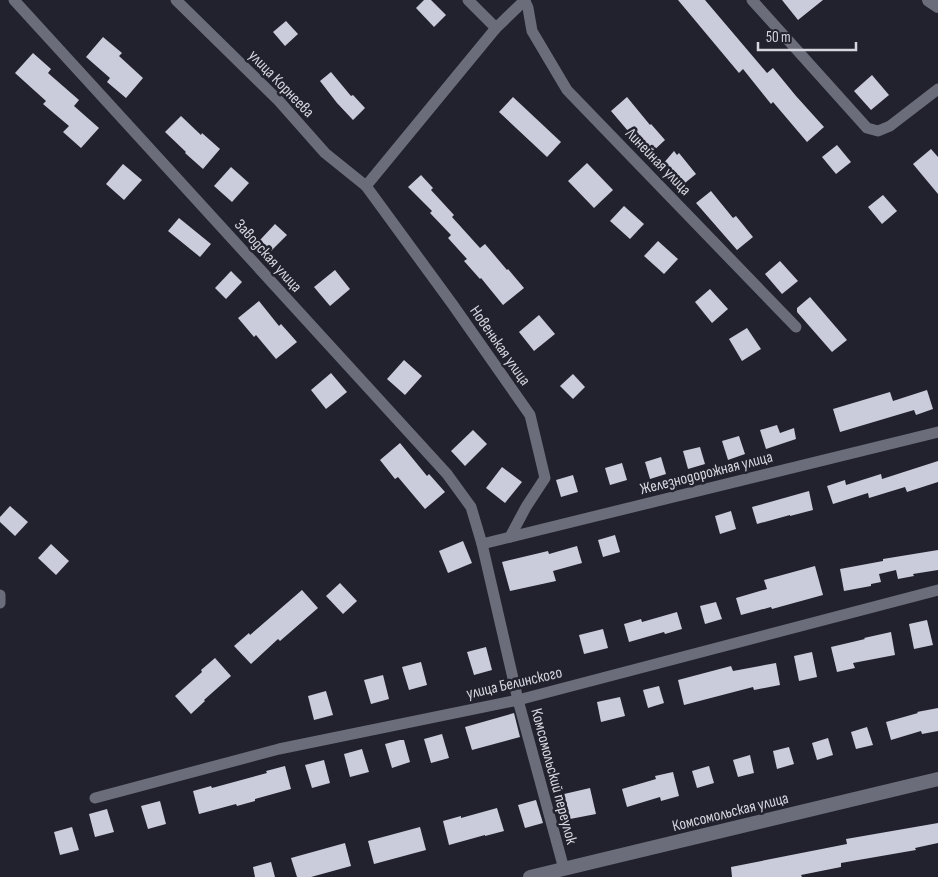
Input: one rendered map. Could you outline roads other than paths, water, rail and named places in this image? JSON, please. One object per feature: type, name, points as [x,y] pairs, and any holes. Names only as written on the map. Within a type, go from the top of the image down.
[{"type":"street","name":"Заводская улица","points":[[14,0],[447,474],[471,507],[482,544]]},
{"type":"street","name":"улица Корнеева","points":[[176,0],[280,101],[325,153],[366,186]]},
{"type":"street","points":[[468,0],[496,28]]},
{"type":"street","points":[[366,186],[496,28],[525,0]]},
{"type":"street","name":"Линейная улица","points":[[525,0],[532,31],[567,90],[796,327]]},
{"type":"street","points":[[752,0],[867,128],[878,132],[890,126],[938,89]]},
{"type":"street","points":[[930,0],[938,6]]},
{"type":"street","name":"Новенькая улица","points":[[366,186],[454,306],[530,415],[545,478],[526,506],[510,538]]},
{"type":"street","name":"Железнодорожная улица","points":[[482,544],[938,432]]},
{"type":"street","name":"Комсомольский переулок","points":[[482,544],[518,700],[564,869]]},
{"type":"street","name":"улица Белинского","points":[[96,798],[279,749],[518,700],[938,590]]},
{"type":"street","points":[[0,595],[0,603]]},
{"type":"street","name":"Комсомольская улица","points":[[530,877],[938,779]]}]
